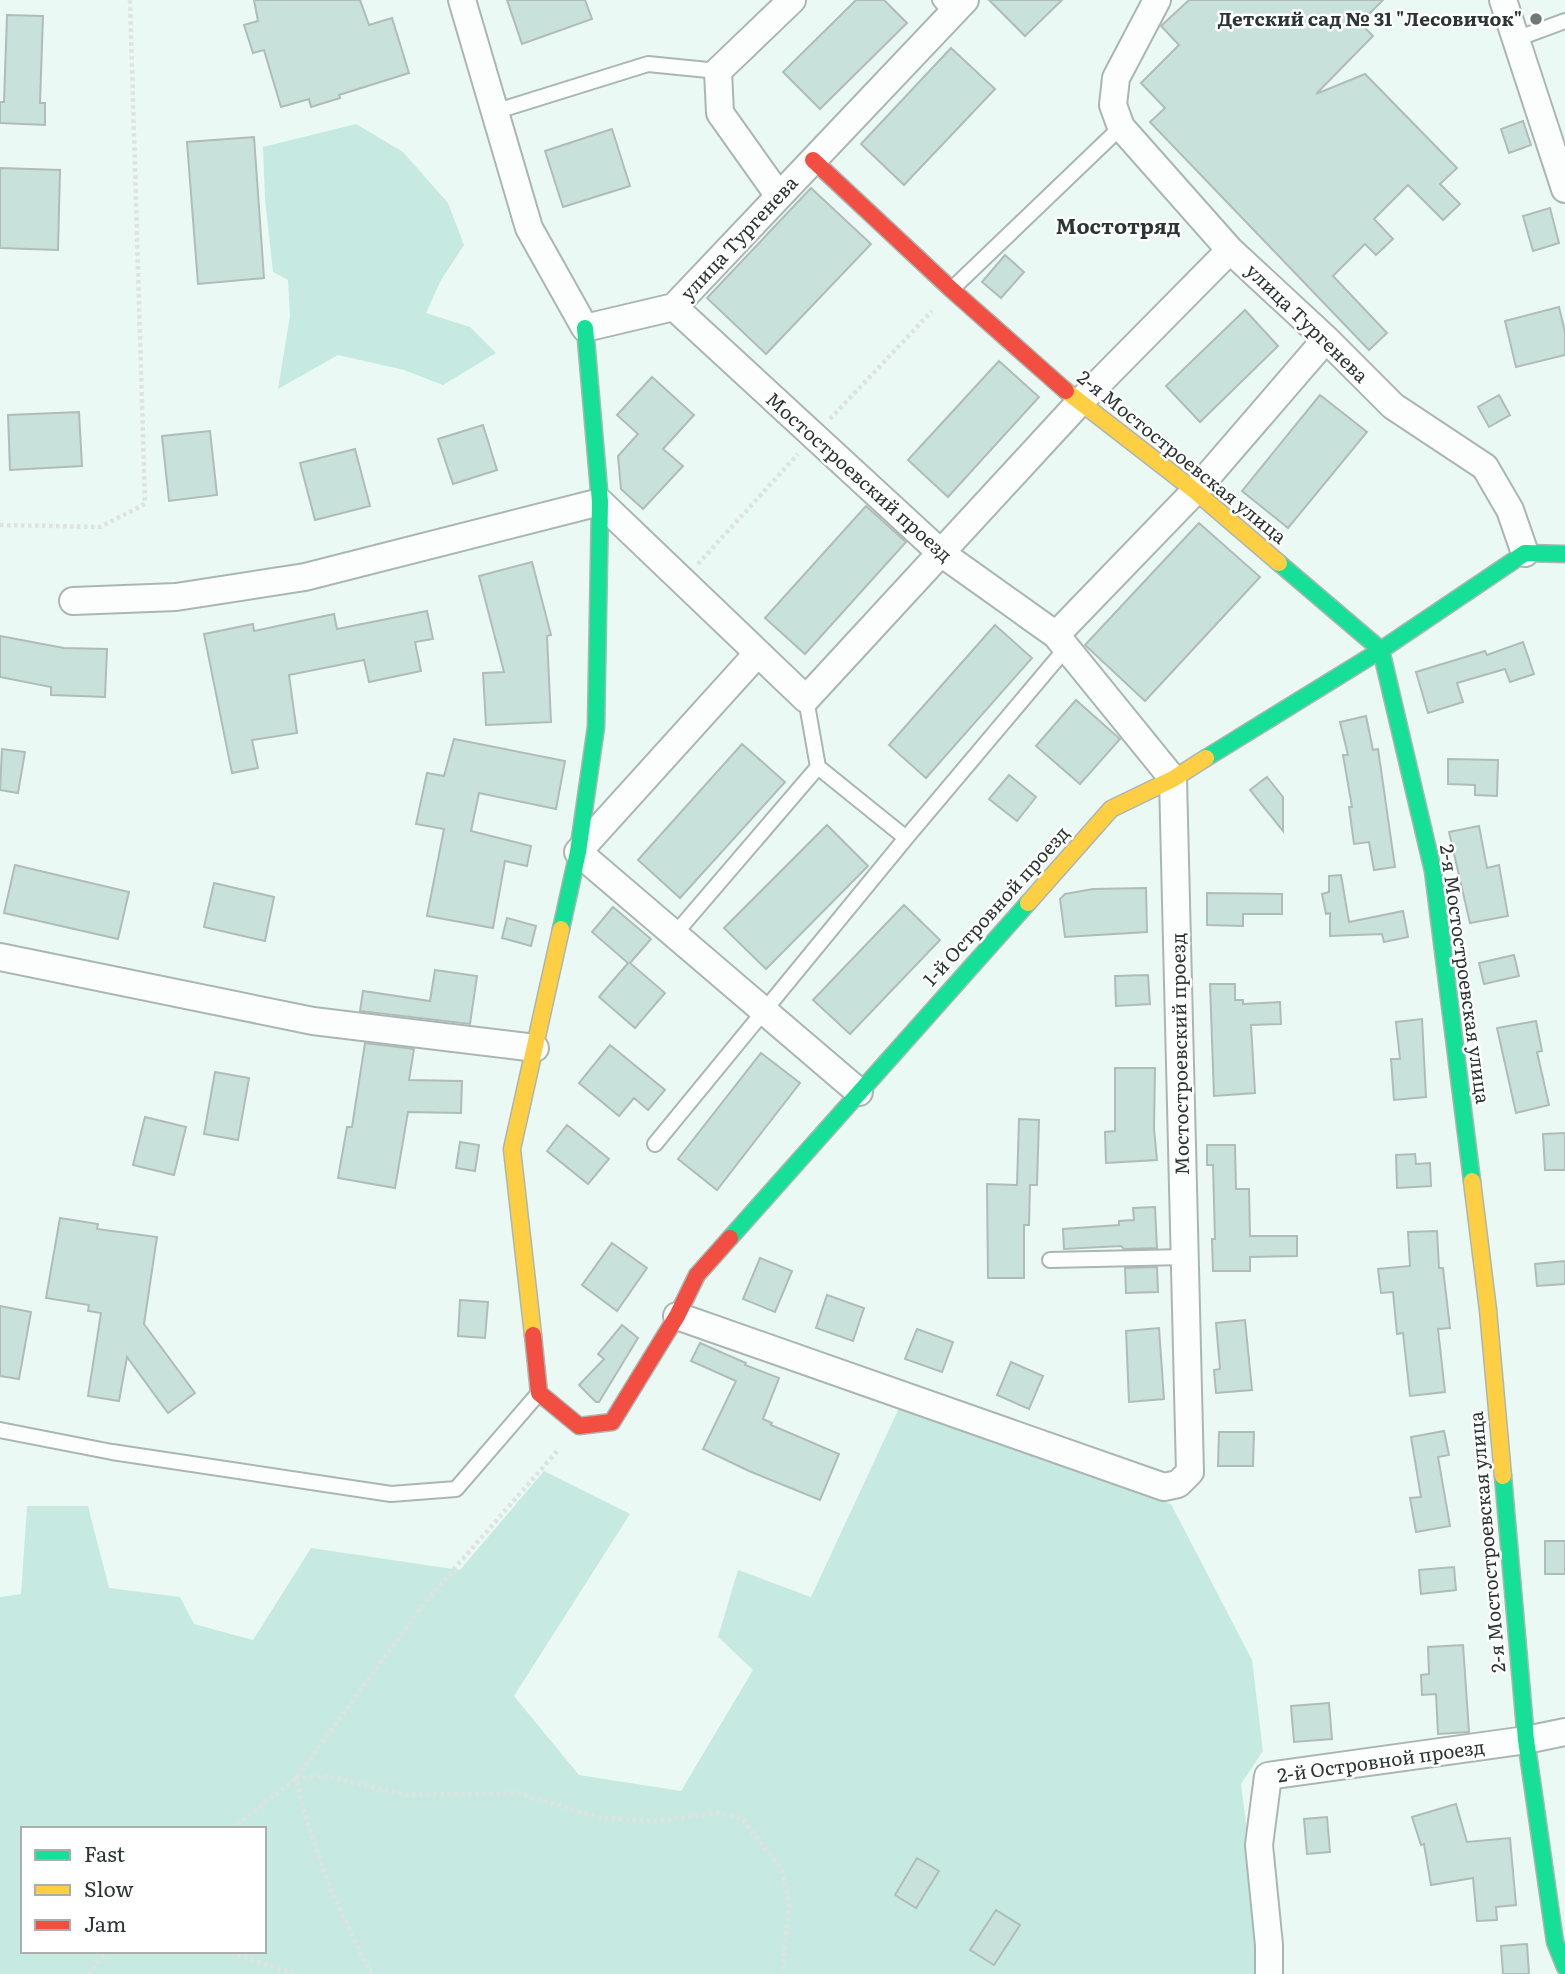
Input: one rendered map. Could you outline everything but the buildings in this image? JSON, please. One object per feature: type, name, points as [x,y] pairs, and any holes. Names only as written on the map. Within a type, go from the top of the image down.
[{"type":"street","points":[[462,0],[528,228],[585,328],[600,502],[596,727],[578,852],[512,1149],[539,1392],[579,1426]]},
{"type":"street","points":[[779,196],[720,113],[718,71],[792,0]]},
{"type":"street","points":[[1121,127],[1113,105],[1116,78],[1157,0]]},
{"type":"street","points":[[1503,0],[1565,189]]},
{"type":"street","name":"улица Тургенева","points":[[585,328],[674,307],[813,160],[952,5]]},
{"type":"street","name":"улица Тургенева","points":[[1121,127],[1230,250],[1393,406],[1485,467],[1510,510],[1525,553]]},
{"type":"street","name":"2-я Мостостроевская улица","points":[[813,160],[952,290],[1079,403],[1195,491],[1381,650],[1433,871],[1488,1310],[1525,1741],[1555,1942],[1565,1967]]},
{"type":"street","points":[[600,502],[806,699],[1079,403],[1230,250]]},
{"type":"street","name":"Мостостроевский проезд","points":[[674,307],[941,553],[1061,641],[1173,779],[1190,1472],[1178,1484],[1164,1487],[677,1315]]},
{"type":"street","points":[[1061,641],[1326,339]]},
{"type":"street","points":[[73,601],[176,597],[305,578],[600,502]]},
{"type":"street","points":[[1525,553],[1565,554]]},
{"type":"street","name":"1-й Островной проезд","points":[[579,1426],[612,1422],[677,1315],[697,1275],[1111,809],[1173,779],[1381,650],[1525,553]]},
{"type":"street","points":[[578,852],[758,653]]},
{"type":"street","points":[[578,852],[859,1092]]},
{"type":"street","points":[[0,957],[313,1021],[534,1048]]},
{"type":"street","name":"2-й Островной проезд","points":[[1269,1974],[1269,1945],[1259,1845],[1268,1776],[1525,1741],[1565,1732]]},
{"type":"lane","points":[[1516,39],[1565,21]]},
{"type":"lane","points":[[494,112],[648,64],[718,71]]},
{"type":"lane","points":[[952,290],[1121,127]]},
{"type":"lane","points":[[655,1144],[906,838],[1061,641]]},
{"type":"lane","points":[[806,699],[818,767],[906,838]]},
{"type":"lane","points":[[674,935],[818,767]]},
{"type":"lane","points":[[1050,1260],[1185,1257]]},
{"type":"lane","points":[[0,1430],[112,1452],[391,1494],[456,1489],[539,1392]]},
{"type":"path","points":[[0,524],[100,527],[145,504],[130,0]]},
{"type":"path","points":[[235,1827],[296,1778],[426,1601],[579,1426]]},
{"type":"path","points":[[296,1778],[326,1776],[407,1795],[518,1793],[601,1818],[656,1821],[718,1812],[742,1819],[782,1870],[789,1905],[782,1974]]},
{"type":"path","points":[[296,1778],[304,1813],[340,1912],[371,1974]]},
{"type":"path","points":[[88,1974],[106,1953]]},
{"type":"path","points":[[230,1953],[295,1974]]},
{"type":"green space","points":[[356,124],[403,152],[448,203],[464,245],[441,280],[426,313],[470,327],[496,353],[443,385],[404,370],[338,355],[278,389],[290,316],[288,280],[273,272],[265,199],[263,147]]},
{"type":"green space","points":[[900,1406],[1171,1504],[1252,1660],[1263,1751],[1241,1784],[1261,1942],[1262,1974],[0,1974],[0,1597],[21,1594],[27,1506],[88,1506],[109,1588],[180,1597],[194,1624],[253,1640],[311,1548],[460,1570],[544,1471],[630,1514],[514,1696],[579,1775],[681,1791],[753,1670],[718,1637],[738,1570],[811,1597]]},
{"type":"traffic: fast","points":[[561,929],[578,852],[596,727],[600,502],[585,328]]},
{"type":"traffic: fast","points":[[1206,758],[1381,650],[1525,553],[1565,554]]},
{"type":"traffic: fast","points":[[1279,563],[1381,650],[1433,871],[1472,1181]]},
{"type":"traffic: fast","points":[[730,1238],[1028,903]]},
{"type":"traffic: fast","points":[[1503,1476],[1526,1740],[1555,1942],[1565,1967]]},
{"type":"traffic: slow","points":[[1066,391],[1195,491],[1279,563]]},
{"type":"traffic: slow","points":[[1028,903],[1111,809],[1173,779],[1206,758]]},
{"type":"traffic: slow","points":[[533,1335],[512,1149],[561,929]]},
{"type":"traffic: slow","points":[[1472,1181],[1488,1310],[1503,1476]]},
{"type":"traffic: jam","points":[[813,160],[952,290],[1066,391]]},
{"type":"traffic: jam","points":[[533,1335],[539,1393],[579,1426],[612,1422],[677,1316],[697,1275],[730,1238]]},
{"type":"place","name":"Детский сад № 31 \"Лесовичок\"","points":[[1536,19]]},
{"type":"district","name":"Мостотряд","points":[[1118,227]]}]
